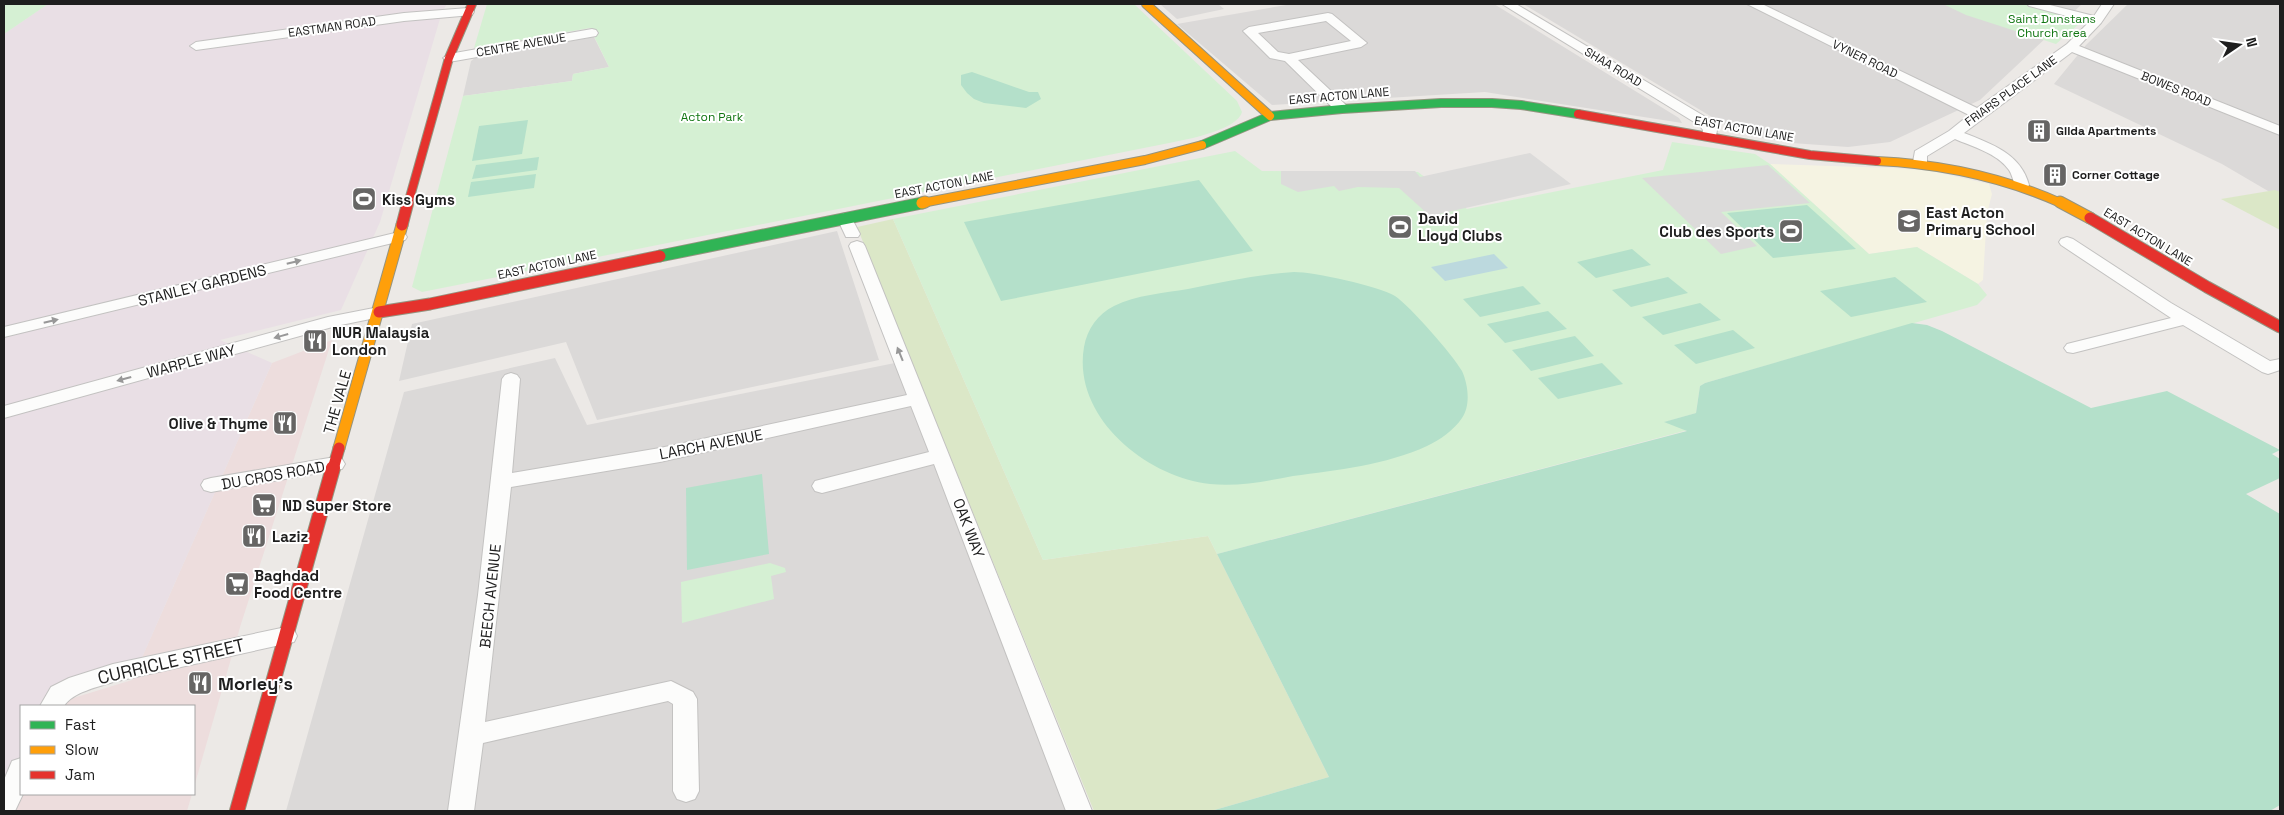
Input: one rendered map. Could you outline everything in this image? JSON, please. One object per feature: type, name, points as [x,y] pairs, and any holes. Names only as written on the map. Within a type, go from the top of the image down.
[{"type":"street","points":[[1146,4],[1270,116]]},
{"type":"street","name":"SHAA ROAD","points":[[1508,4],[1704,122],[1710,130],[1709,136]]},
{"type":"street","name":"VYNER ROAD","points":[[1753,4],[1978,114]]},
{"type":"street","points":[[2033,4],[2097,20]]},
{"type":"street","name":"FRIARS PLACE LANE","points":[[1920,162],[1920,154],[1954,134],[1978,114],[2071,47],[2097,20],[2108,4]]},
{"type":"street","name":"EASTMAN ROAD","points":[[196,46],[470,8]]},
{"type":"street","name":"THE VALE","points":[[237,811],[449,58],[470,8]]},
{"type":"street","points":[[1288,58],[1361,43],[1328,17],[1249,31],[1274,55],[1288,58],[1342,109]]},
{"type":"street","name":"CENTRE AVENUE","points":[[449,58],[592,33]]},
{"type":"street","name":"BOWES ROAD","points":[[2071,47],[2275,128]]},
{"type":"street","name":"EAST ACTON LANE","points":[[379,312],[430,304],[845,218],[1145,160],[1210,143],[1270,116],[1342,109],[1441,103],[1507,104],[1709,136],[1810,155],[1853,160],[1920,162],[1958,167],[2022,185],[2072,207],[2207,287],[2280,326]]},
{"type":"street","points":[[2275,128],[2280,116]]},
{"type":"street","name":"FRIARS PLACE LANE","points":[[1954,134],[1984,146],[2013,164],[2021,175],[2022,185]]},
{"type":"street","name":"OAK WAY","points":[[845,218],[918,399],[1078,811]]},
{"type":"street","name":"STANLEY GARDENS","points":[[4,332],[399,237]]},
{"type":"street","points":[[2067,242],[2185,319],[2268,368],[2280,364]]},
{"type":"street","name":"WARPLE WAY","points":[[4,412],[334,321],[379,312]]},
{"type":"street","points":[[2073,348],[2185,319]]},
{"type":"street","name":"BEECH AVENUE","points":[[461,811],[484,649],[503,481],[511,379]]},
{"type":"street","name":"LARCH AVENUE","points":[[503,481],[660,455],[918,399]]},
{"type":"street","points":[[822,486],[940,456]]},
{"type":"street","name":"DU CROS ROAD","points":[[211,485],[335,464]]},
{"type":"street","name":"CURRICLE STREET","points":[[55,700],[77,685],[121,671],[286,636]]},
{"type":"street","points":[[472,735],[671,691],[685,699],[686,791]]},
{"type":"street","points":[[4,808],[20,771]]},
{"type":"shaded area","points":[[48,4],[447,4],[442,12],[380,222],[341,310],[220,340],[272,363],[140,662],[50,694],[45,705],[20,705],[20,756],[4,789],[4,34]]},
{"type":"shaded area","points":[[1160,4],[1218,4],[1224,9],[1177,19]]},
{"type":"shaded area","points":[[1292,4],[1494,4],[1679,118],[1682,123],[1485,92],[1272,105],[1177,24]]},
{"type":"shaded area","points":[[1523,4],[2082,4],[1980,100],[1890,142],[1848,147],[1792,143],[1756,137],[1732,129]]},
{"type":"shaded area","points":[[2128,4],[2280,4],[2280,198],[2222,164],[2054,84],[2086,45]]},
{"type":"shaded area","points":[[594,37],[609,67],[573,74],[572,81],[463,96],[471,61],[475,58]]},
{"type":"shaded area","points":[[1530,153],[1571,184],[1430,216],[1399,188],[1358,187],[1339,191],[1334,186],[1298,192],[1281,184],[1281,171],[1415,171],[1420,177]]},
{"type":"shaded area","name":"East Acton Primary School","points":[[1770,164],[1931,171],[1989,184],[1992,194],[1987,213],[1983,280],[1978,284],[1917,247],[1869,254]]},
{"type":"shaded area","points":[[1768,165],[1810,203],[1721,212],[1757,246],[1721,254],[1642,178]]},
{"type":"shaded area","points":[[837,231],[879,360],[597,420],[566,342],[399,381],[412,324]]},
{"type":"shaded area","points":[[332,340],[241,624],[195,784],[195,705],[56,705],[132,680],[272,363]]},
{"type":"shaded area","points":[[555,358],[587,425],[895,363],[1068,811],[286,811],[404,392]]},
{"type":"shaded area","points":[[20,783],[20,795],[192,795],[187,811],[8,811]]},
{"type":"green space","points":[[4,4],[48,4],[4,34]]},
{"type":"green space","name":"Acton Park","points":[[487,4],[1134,4],[1237,101],[1242,112],[1239,118],[1223,128],[1181,141],[422,292],[412,287],[463,96],[572,81],[573,74],[609,67],[590,28],[474,48]]},
{"type":"green space","name":"Saint Dunstans Church area","points":[[1943,4],[2029,4],[2086,18],[2056,44],[1966,15]]},
{"type":"green space","points":[[972,72],[1029,92],[1038,92],[1041,99],[1026,108],[984,103],[974,99],[961,85],[961,75]]},
{"type":"green space","points":[[528,120],[522,154],[472,161],[479,126]]},
{"type":"green space","points":[[1672,142],[1755,154],[1770,164],[1869,254],[1917,247],[1978,284],[1987,295],[1977,305],[1705,383],[1700,386],[1696,413],[1665,422],[1688,430],[1217,554],[1208,536],[1043,560],[893,219],[1235,151],[1262,171],[1418,172],[1467,209],[1663,170]]},
{"type":"green space","points":[[539,157],[537,170],[472,179],[476,165]]},
{"type":"green space","points":[[536,174],[534,188],[468,197],[471,182]]},
{"type":"green space","points":[[1199,180],[1253,251],[1001,301],[964,222]]},
{"type":"green space","points":[[2275,190],[2280,192],[2280,230],[2221,199]]},
{"type":"green space","name":"Club des Sports","points":[[1807,205],[1856,249],[1773,258],[1727,213]]},
{"type":"green space","points":[[893,219],[1043,560],[1208,536],[1329,777],[1211,811],[1094,811],[857,227]]},
{"type":"green space","points":[[1632,249],[1651,265],[1596,278],[1577,262]]},
{"type":"green space","points":[[1294,272],[1361,284],[1387,292],[1402,301],[1430,331],[1462,371],[1467,388],[1468,401],[1465,413],[1455,427],[1442,438],[1427,446],[1395,458],[1344,469],[1231,485],[1210,484],[1186,479],[1162,469],[1139,456],[1118,439],[1102,419],[1090,397],[1083,373],[1085,340],[1094,323],[1103,313],[1123,302],[1141,297],[1254,276]]},
{"type":"green space","points":[[1668,277],[1688,293],[1631,307],[1612,290]]},
{"type":"green space","points":[[1895,277],[1927,302],[1851,317],[1820,291]]},
{"type":"green space","points":[[1523,286],[1541,304],[1480,317],[1463,299]]},
{"type":"green space","points":[[1700,303],[1721,320],[1663,335],[1642,317]]},
{"type":"green space","points":[[1548,311],[1567,329],[1505,343],[1487,324]]},
{"type":"green space","points":[[1912,323],[1927,325],[1942,331],[2091,408],[2167,391],[2280,450],[2272,454],[2280,459],[2280,478],[2246,494],[2280,514],[2280,805],[2270,811],[1211,811],[1329,777],[1217,554],[1687,431],[1664,422],[1696,413],[1700,386],[1705,383]]},
{"type":"green space","points":[[1733,330],[1755,348],[1696,364],[1674,345]]},
{"type":"green space","points":[[1575,336],[1594,356],[1531,371],[1512,350]]},
{"type":"green space","points":[[1602,363],[1623,384],[1558,399],[1538,378]]},
{"type":"green space","points":[[762,474],[769,554],[687,570],[686,488]]},
{"type":"green space","points":[[770,563],[785,568],[786,572],[771,576],[774,599],[682,623],[681,582]]},
{"type":"water","points":[[1494,254],[1508,268],[1445,281],[1431,267]]},
{"type":"traffic: fast","points":[[1202,145],[1270,116],[1342,109],[1441,103],[1492,103],[1521,105],[1578,114]]},
{"type":"traffic: fast","points":[[660,256],[922,203]]},
{"type":"traffic: slow","points":[[1146,4],[1270,116]]},
{"type":"traffic: slow","points":[[922,203],[1145,160],[1202,145]]},
{"type":"traffic: slow","points":[[1877,161],[1933,165],[1987,176],[2039,193],[2065,204],[2090,218]]},
{"type":"traffic: slow","points":[[339,448],[402,225]]},
{"type":"traffic: jam","points":[[402,225],[449,58],[472,4]]},
{"type":"traffic: jam","points":[[1578,114],[1810,155],[1877,161]]},
{"type":"traffic: jam","points":[[2090,218],[2207,287],[2280,327]]},
{"type":"traffic: jam","points":[[379,312],[430,304],[660,256]]},
{"type":"traffic: jam","points":[[237,811],[339,448]]},
{"type":"place","name":"Gilda Apartments","points":[[2039,131]]},
{"type":"place","name":"Corner Cottage","points":[[2055,175]]},
{"type":"place","name":"Kiss Gyms","points":[[364,199]]},
{"type":"place","name":"East Acton Primary School","points":[[1909,221]]},
{"type":"place","name":"David Lloyd Clubs","points":[[1400,227]]},
{"type":"place","name":"Club des Sports","points":[[1791,231]]},
{"type":"place","name":"NUR Malaysia London","points":[[315,341]]},
{"type":"place","name":"Olive & Thyme","points":[[285,423]]},
{"type":"place","name":"ND Super Store","points":[[264,505]]},
{"type":"place","name":"Laziz","points":[[254,536]]},
{"type":"place","name":"Baghdad Food Centre","points":[[237,584]]},
{"type":"place","name":"Morley's","points":[[200,683]]}]
